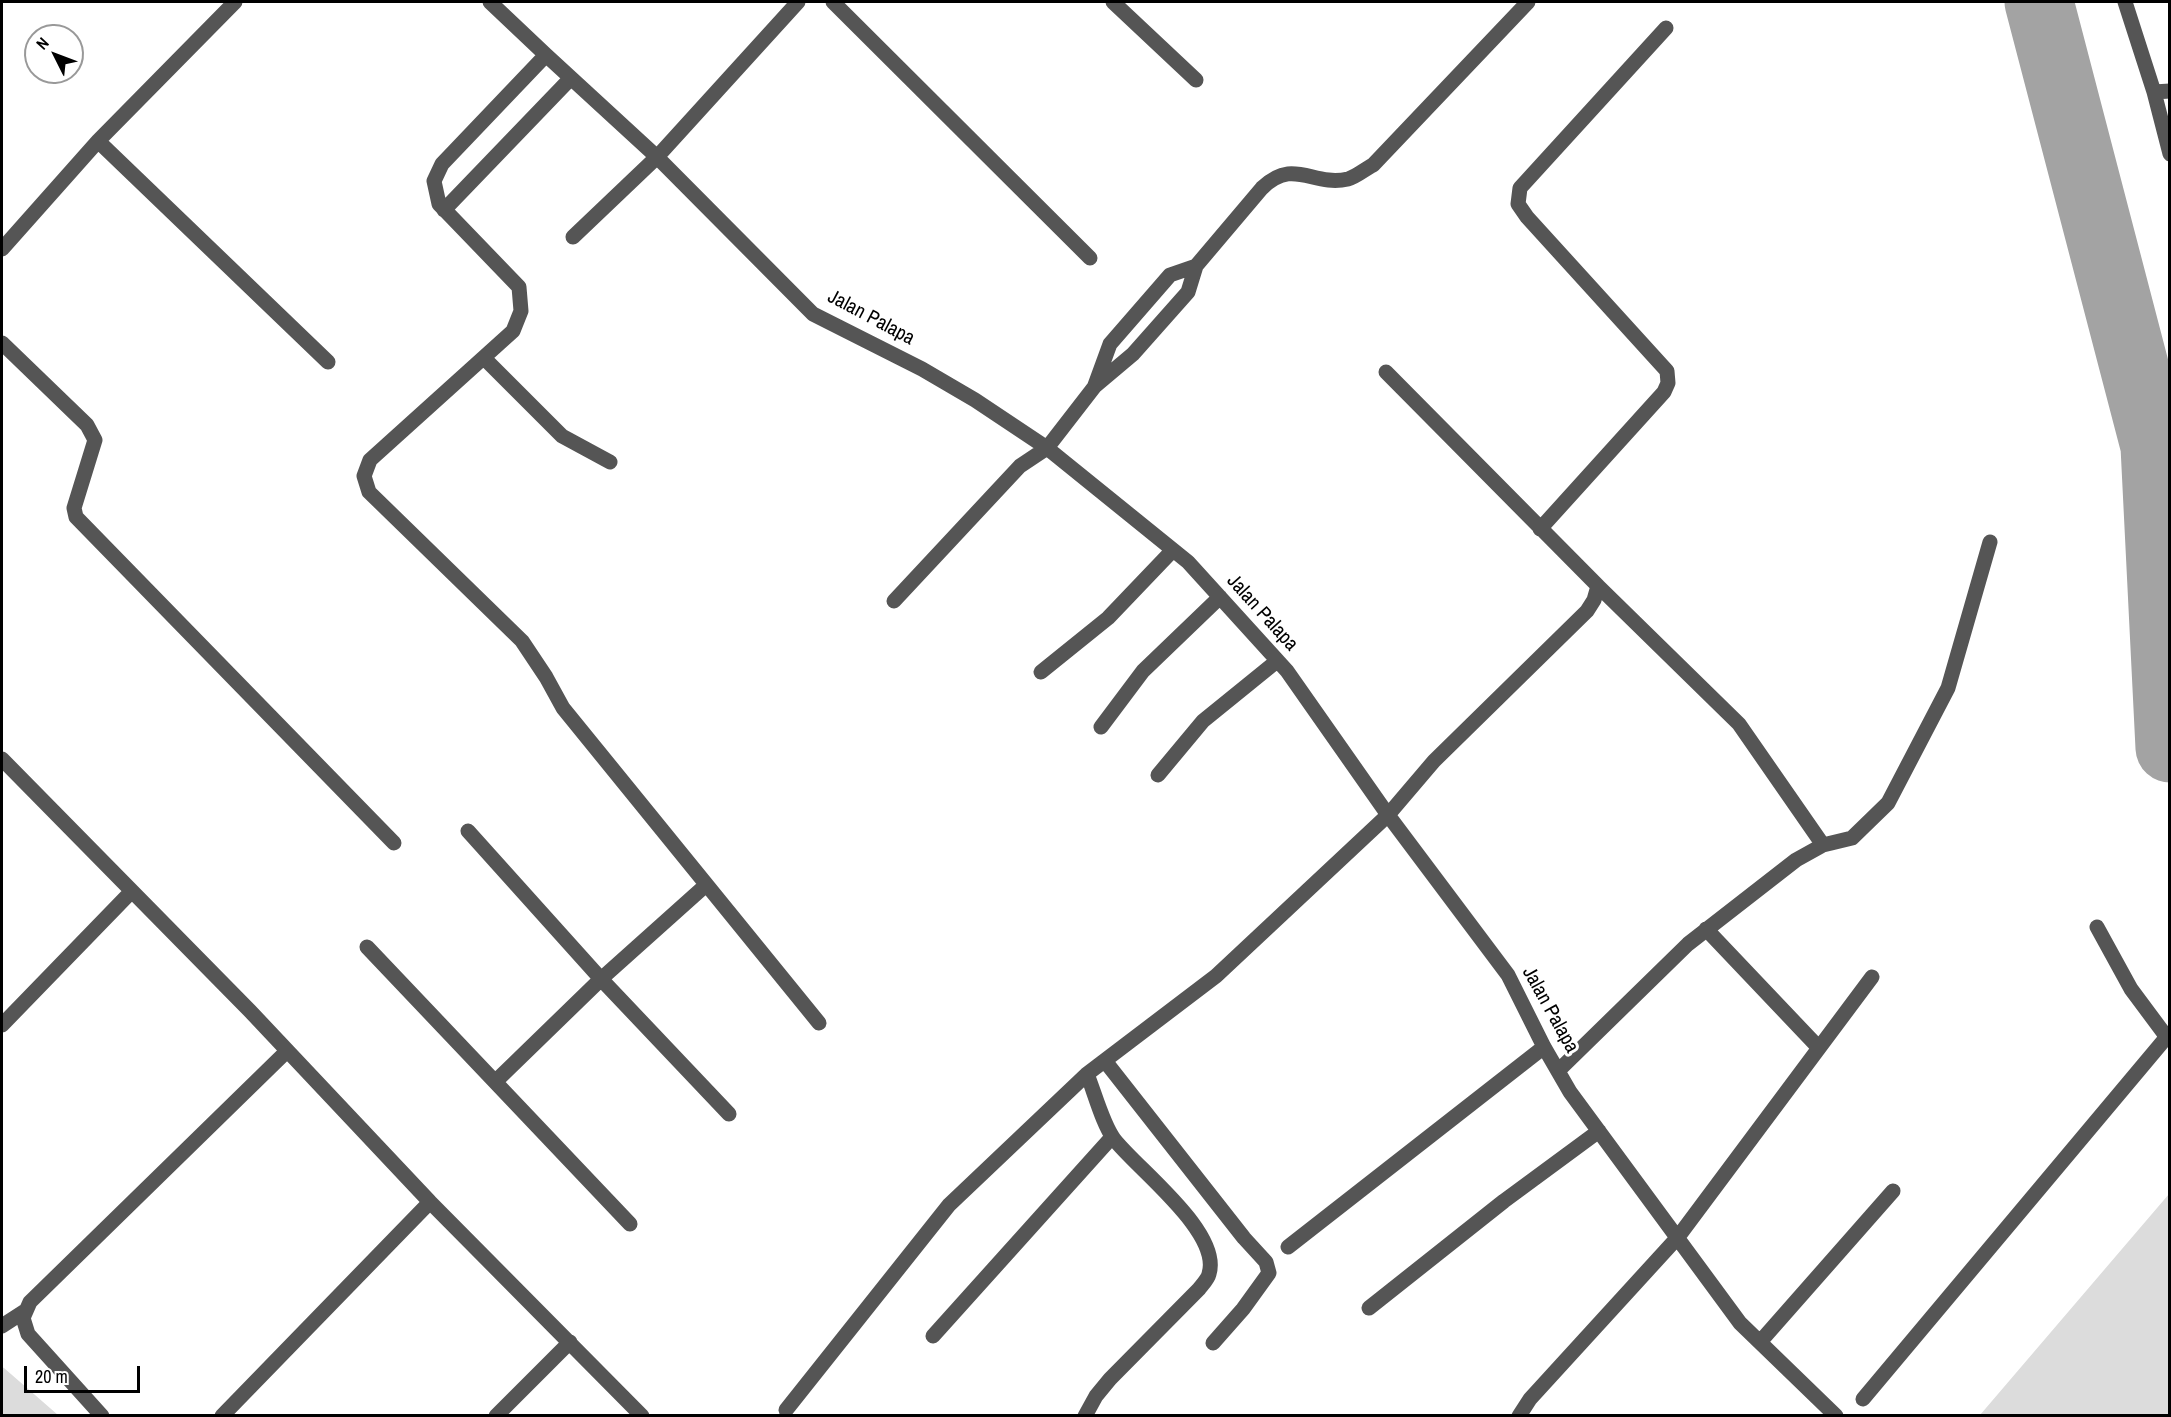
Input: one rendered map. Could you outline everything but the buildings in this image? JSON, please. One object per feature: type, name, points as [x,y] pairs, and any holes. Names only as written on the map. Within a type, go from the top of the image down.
[{"type":"street","points":[[2,249],[98,141],[235,2]]},
{"type":"street","name":"Jalan Palapa","points":[[490,2],[657,157],[813,314],[922,369],[975,400],[1047,448],[1188,562],[1287,671],[1388,815],[1509,975],[1544,1047],[1570,1092],[1740,1323],[1836,1416]]},
{"type":"street","points":[[573,237],[657,157],[798,2]]},
{"type":"street","points":[[833,2],[1090,258]]},
{"type":"street","points":[[1113,2],[1196,80]]},
{"type":"street","points":[[894,601],[1020,466],[1047,448],[1095,386],[1134,354],[1188,292],[1196,266],[1274,177],[1290,173],[1328,180],[1349,179],[1373,165],[1528,2]]},
{"type":"street","points":[[2125,2],[2162,92],[2169,154]]},
{"type":"street","points":[[1540,529],[1664,392],[1668,383],[1667,371],[1527,217],[1518,204],[1520,188],[1666,28]]},
{"type":"street","points":[[546,55],[442,164],[434,181],[439,204],[519,287],[521,311],[513,331],[369,460],[364,476],[369,492],[522,641],[546,676],[563,708],[819,1023]]},
{"type":"street","points":[[444,210],[571,78]]},
{"type":"street","points":[[98,141],[328,362]]},
{"type":"street","points":[[1095,386],[1110,344],[1170,275],[1196,266]]},
{"type":"street","points":[[2,343],[87,425],[95,441],[74,508],[76,517],[394,843]]},
{"type":"street","points":[[484,358],[562,436],[610,462]]},
{"type":"street","points":[[1386,372],[1540,529],[1738,724],[1823,845]]},
{"type":"street","points":[[1559,1070],[1706,929],[1796,860],[1823,845],[1852,838],[1888,804],[1948,688],[1990,542]]},
{"type":"street","points":[[1041,672],[1108,618],[1173,550]]},
{"type":"street","points":[[786,1410],[949,1205],[1087,1074],[1216,976],[1388,815],[1434,761],[1587,611],[1594,600],[1598,586]]},
{"type":"street","points":[[1101,727],[1143,671],[1220,597]]},
{"type":"street","points":[[1158,775],[1203,721],[1277,661]]},
{"type":"street","points":[[2,759],[250,1011],[286,1052],[430,1202],[642,1416]]},
{"type":"street","points":[[468,831],[602,979],[729,1114]]},
{"type":"street","points":[[496,1081],[602,979],[706,885]]},
{"type":"street","points":[[2,1025],[131,892]]},
{"type":"street","points":[[1863,1399],[2168,1034],[2131,989],[2097,927]]},
{"type":"street","points":[[1706,929],[1819,1048]]},
{"type":"street","points":[[367,947],[630,1224]]},
{"type":"street","points":[[1519,1416],[1530,1399],[1678,1237],[1872,977]]},
{"type":"street","points":[[1288,1247],[1544,1047]]},
{"type":"street","points":[[102,1416],[28,1334],[22,1318],[25,1311],[30,1302],[286,1052]]},
{"type":"street","points":[[1105,1061],[1244,1238],[1266,1262],[1269,1273],[1243,1309],[1213,1343]]},
{"type":"street","points":[[1085,1416],[1096,1396],[1110,1379],[1178,1313],[1199,1289],[1209,1274],[1210,1261],[1208,1247],[1193,1221],[1112,1137],[1087,1074]]},
{"type":"street","points":[[1369,1308],[1504,1201],[1599,1131]]},
{"type":"street","points":[[933,1336],[1112,1137]]},
{"type":"street","points":[[1760,1342],[1893,1191]]},
{"type":"street","points":[[222,1416],[430,1202]]},
{"type":"street","points":[[2,1326],[25,1311]]},
{"type":"street","points":[[496,1416],[570,1342]]},
{"type":"shaded area","points":[[2169,1194],[2169,1415],[1980,1415]]},
{"type":"shaded area","points":[[2,1367],[4,1368],[58,1415],[2,1415]]},
{"type":"waterway","points":[[2039,2],[2155,446],[2170,748]]}]
